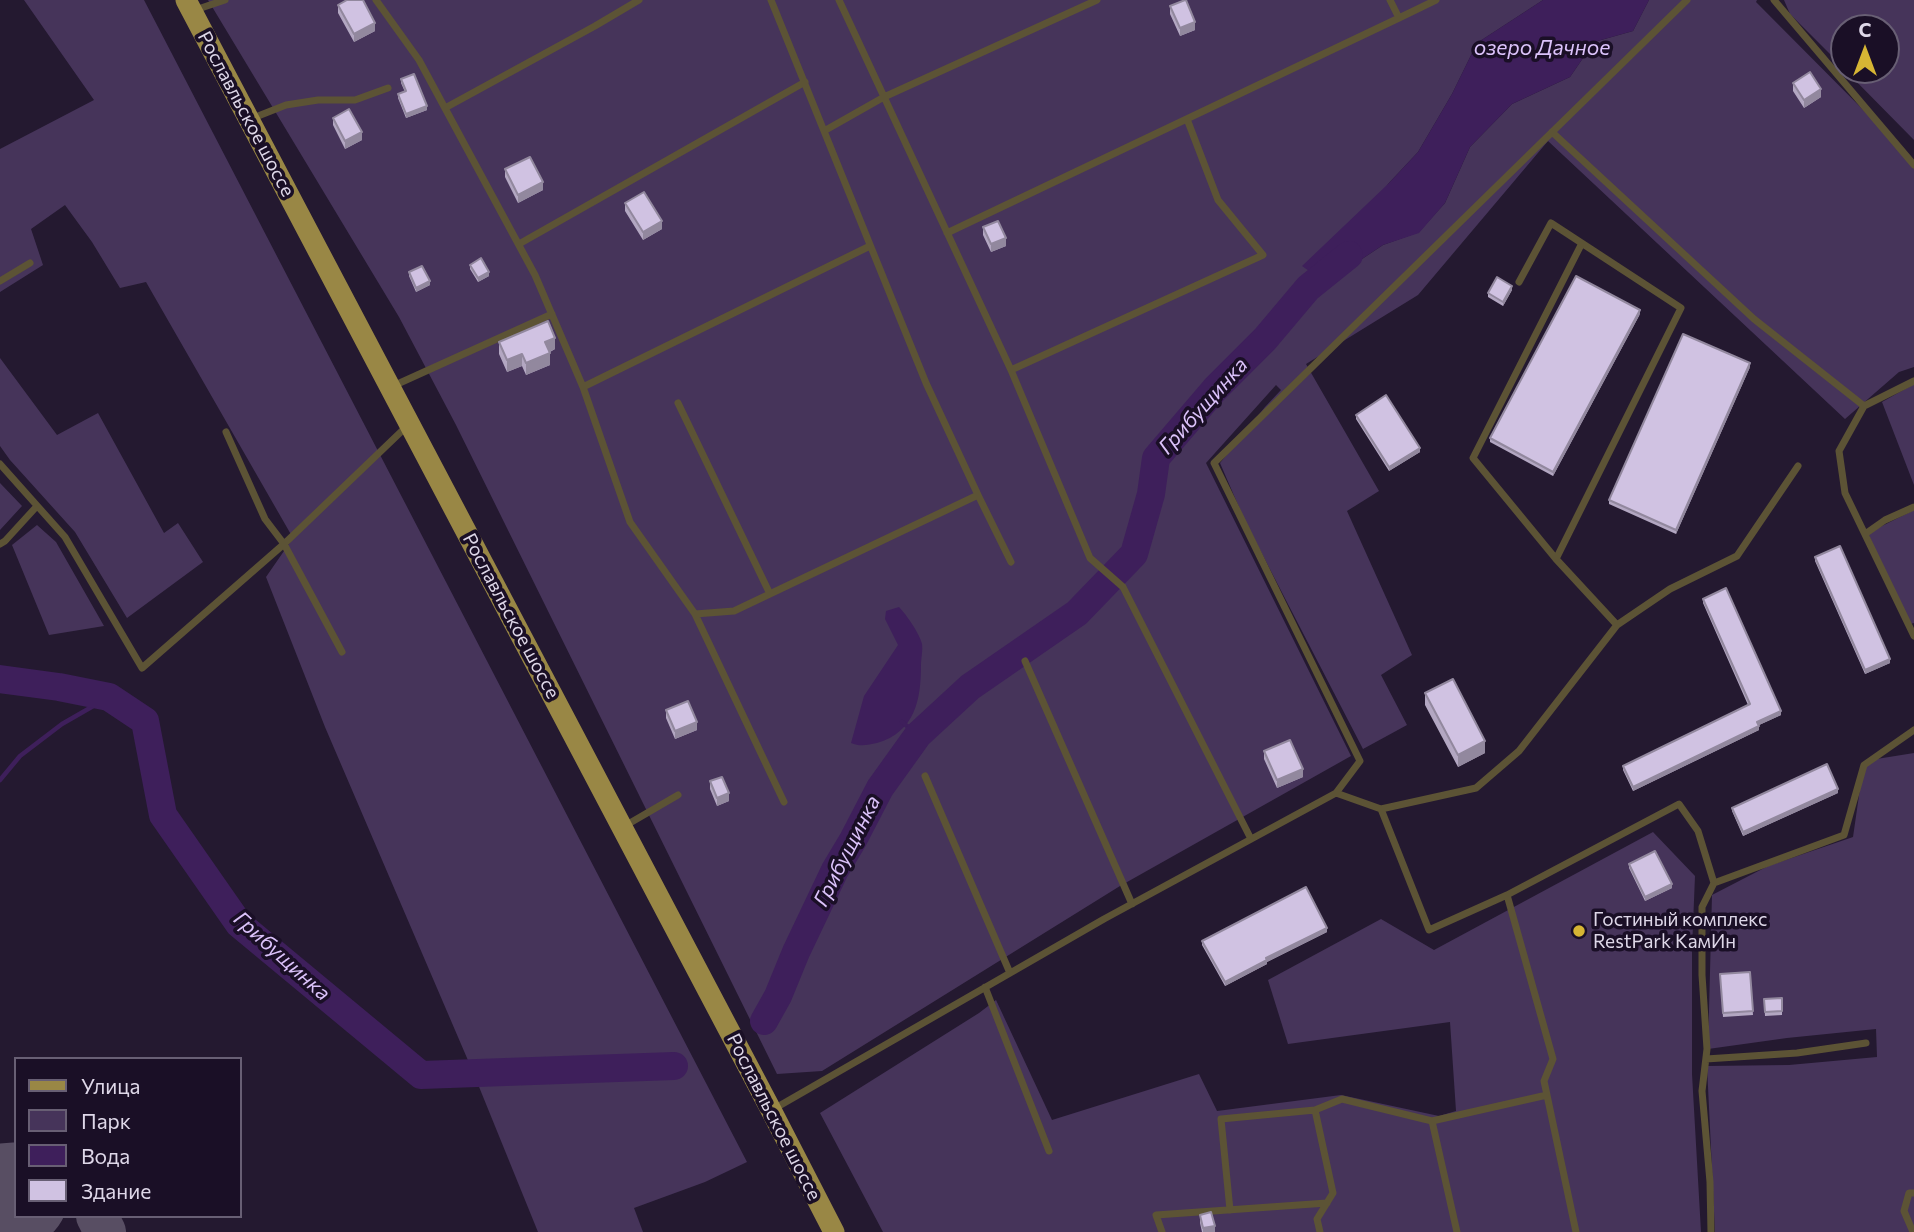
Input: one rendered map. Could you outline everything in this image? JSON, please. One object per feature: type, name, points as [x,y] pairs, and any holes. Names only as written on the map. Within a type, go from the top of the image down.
[{"type":"main road","name":"Рославльское шоссе","points":[[189,6],[771,1110],[829,1229]]},
{"type":"lane","points":[[189,6],[225,0]]},
{"type":"lane","points":[[376,0],[419,60],[535,275],[583,387],[630,522],[695,614],[784,802]]},
{"type":"lane","points":[[445,108],[639,0]]},
{"type":"lane","points":[[771,0],[926,383],[1012,562]]},
{"type":"lane","points":[[839,0],[1011,370],[1090,558],[1123,587],[1251,839]]},
{"type":"lane","points":[[824,131],[884,97],[1097,0]]},
{"type":"lane","points":[[1390,0],[1399,18]]},
{"type":"lane","points":[[947,233],[1436,0]]},
{"type":"lane","points":[[771,1110],[1132,904],[1336,793],[1360,761],[1214,463],[1687,0]]},
{"type":"lane","points":[[1774,0],[1914,165]]},
{"type":"lane","points":[[519,244],[805,82]]},
{"type":"lane","points":[[249,120],[286,105],[318,100],[355,100],[388,88]]},
{"type":"lane","points":[[1011,370],[1263,255],[1218,200],[1187,119]]},
{"type":"lane","points":[[1552,132],[1754,319],[1864,406]]},
{"type":"lane","points":[[1518,282],[1551,223],[1681,308],[1556,559]]},
{"type":"lane","points":[[1582,243],[1472,458],[1556,559],[1616,625]]},
{"type":"lane","points":[[583,387],[870,246]]},
{"type":"lane","points":[[0,281],[30,263]]},
{"type":"lane","points":[[390,387],[552,314]]},
{"type":"lane","points":[[1913,630],[1844,493],[1839,451],[1864,406],[1914,381]]},
{"type":"lane","points":[[678,403],[770,594]]},
{"type":"lane","points":[[0,464],[65,537],[142,668],[284,544],[410,424]]},
{"type":"lane","points":[[226,432],[265,519],[284,544],[342,652]]},
{"type":"lane","points":[[1336,793],[1381,809],[1476,788],[1518,751],[1616,625],[1670,589],[1737,556],[1798,466]]},
{"type":"lane","points":[[695,614],[734,611],[978,495]]},
{"type":"lane","points":[[0,544],[37,506]]},
{"type":"lane","points":[[1865,534],[1885,520],[1914,507]]},
{"type":"lane","points":[[1025,661],[1132,904]]},
{"type":"lane","points":[[1711,1232],[1710,1182],[1702,1091],[1707,1049],[1702,975],[1702,907],[1714,883],[1844,835],[1864,765],[1914,730]]},
{"type":"lane","points":[[925,776],[1010,973]]},
{"type":"lane","points":[[622,827],[678,795]]},
{"type":"lane","points":[[1381,809],[1429,930],[1507,895],[1679,804],[1698,831],[1714,883]]},
{"type":"lane","points":[[1507,895],[1553,1059],[1544,1081],[1576,1232]]},
{"type":"lane","points":[[985,987],[1049,1151]]},
{"type":"lane","points":[[1706,1059],[1797,1053],[1866,1043]]},
{"type":"lane","points":[[1230,1210],[1221,1119],[1315,1110],[1342,1099],[1432,1121],[1547,1095]]},
{"type":"lane","points":[[1315,1110],[1333,1194],[1317,1219],[1320,1232]]},
{"type":"lane","points":[[1432,1121],[1457,1232]]},
{"type":"lane","points":[[1913,1232],[1904,1211],[1909,1194],[1914,1193]]},
{"type":"lane","points":[[1162,1232],[1156,1215],[1327,1203]]},
{"type":"green space","points":[[24,0],[144,0],[747,1162],[705,1182],[634,1208],[643,1232],[538,1232],[473,1072],[325,727],[266,577],[293,538],[146,282],[120,288],[65,205],[31,229],[43,265],[0,292],[0,149],[94,100]]},
{"type":"green space","points":[[208,0],[1543,0],[1477,43],[1452,94],[1418,152],[1388,184],[1326,283],[1383,245],[1419,232],[1445,203],[1470,147],[1512,104],[1570,77],[1594,42],[1633,31],[1649,0],[1757,0],[1756,2],[1830,76],[1830,84],[1837,84],[1914,161],[1914,367],[1899,372],[1845,419],[1548,141],[1418,295],[1306,364],[1379,491],[1347,511],[1412,655],[1381,675],[1407,725],[1363,749],[1245,521],[1220,463],[1281,390],[1276,385],[1206,463],[1351,756],[1120,886],[822,1071],[777,1074],[456,425],[399,317]]},
{"type":"green space","points":[[1784,0],[1914,0],[1914,140],[1859,84],[1900,84],[1900,14],[1830,14],[1830,54],[1790,14]]},
{"type":"green space","points":[[0,358],[57,435],[98,413],[164,533],[178,523],[203,562],[127,618],[75,532],[0,446]]},
{"type":"green space","points":[[1914,384],[1914,485],[1882,402]]},
{"type":"green space","points":[[0,483],[22,506],[0,530]]},
{"type":"green space","points":[[1914,510],[1914,623],[1907,625],[1868,533]]},
{"type":"green space","points":[[37,525],[56,542],[104,626],[49,635],[12,545]]},
{"type":"green space","points":[[1914,753],[1914,1232],[1715,1232],[1707,1066],[1789,1065],[1877,1057],[1876,1029],[1708,1049],[1712,895],[1768,866],[1853,837],[1864,761]]},
{"type":"green space","points":[[1653,832],[1695,876],[1692,1074],[1701,1232],[883,1232],[820,1113],[996,1000],[1052,1120],[1199,1074],[1217,1111],[1341,1095],[1439,1116],[1456,1111],[1450,1022],[1288,1044],[1268,980],[1381,919],[1434,950]]},
{"type":"water","name":"озеро Дачное","points":[[1543,0],[1649,0],[1633,31],[1594,42],[1570,77],[1512,104],[1470,147],[1445,203],[1419,233],[1383,245],[1326,283],[1302,266],[1418,152],[1452,94],[1477,43]]},
{"type":"water","points":[[899,607],[919,635],[922,644],[917,702],[908,723],[890,738],[870,744],[851,743],[864,696],[898,645],[885,619],[886,611]]},
{"type":"building","points":[[347,0],[363,0],[375,23],[354,34],[338,5]]},
{"type":"building","points":[[1186,0],[1195,22],[1180,28],[1170,6]]},
{"type":"building","points":[[1810,72],[1821,89],[1804,100],[1793,83]]},
{"type":"building","points":[[414,74],[427,106],[406,114],[398,94],[406,91],[401,79]]},
{"type":"building","points":[[349,109],[362,132],[345,141],[333,118]]},
{"type":"building","points":[[530,157],[543,182],[518,195],[505,169]]},
{"type":"building","points":[[644,192],[662,221],[643,232],[625,203]]},
{"type":"building","points":[[998,221],[1006,238],[991,244],[983,227]]},
{"type":"building","points":[[481,258],[489,272],[478,278],[470,265]]},
{"type":"building","points":[[422,266],[430,281],[416,288],[409,272]]},
{"type":"building","points":[[1576,276],[1640,310],[1553,472],[1490,438]]},
{"type":"building","points":[[1497,277],[1512,286],[1503,302],[1488,293]]},
{"type":"building","points":[[548,321],[555,338],[545,342],[550,353],[526,363],[522,354],[507,360],[499,342]]},
{"type":"building","points":[[1683,334],[1750,363],[1676,530],[1609,500]]},
{"type":"building","points":[[1386,395],[1420,448],[1389,467],[1356,415]]},
{"type":"building","points":[[1840,546],[1890,659],[1865,670],[1815,557]]},
{"type":"building","points":[[1726,588],[1781,711],[1757,722],[1759,726],[1633,787],[1623,766],[1750,704],[1703,599]]},
{"type":"building","points":[[1453,679],[1485,741],[1458,755],[1425,693]]},
{"type":"building","points":[[688,701],[697,722],[675,731],[666,710]]},
{"type":"building","points":[[1290,740],[1303,769],[1277,780],[1264,751]]},
{"type":"building","points":[[1827,764],[1838,789],[1743,832],[1732,808]]},
{"type":"building","points":[[722,777],[729,793],[717,798],[710,781]]},
{"type":"building","points":[[1655,851],[1672,884],[1645,897],[1629,864]]},
{"type":"building","points":[[1306,887],[1327,928],[1225,982],[1202,941]]},
{"type":"building","points":[[1750,972],[1753,1011],[1723,1013],[1720,974]]},
{"type":"building","points":[[1782,998],[1782,1011],[1765,1012],[1764,999]]},
{"type":"building","points":[[1211,1212],[1215,1226],[1203,1228],[1200,1215]]},
{"type":"waterway","name":"Грибущинка","points":[[764,1021],[835,870],[880,788],[918,735],[970,687],[1077,613],[1134,554],[1151,494],[1156,458],[1308,288],[1349,255]]},
{"type":"waterway","name":"Грибущинка","points":[[0,679],[109,697],[145,721],[163,815],[239,924],[421,1075],[674,1066]]},
{"type":"waterway","points":[[0,780],[20,756],[62,724],[109,697]]},
{"type":"waterway","points":[[902,722],[918,735]]},
{"type":"taxiway","points":[[98,1218],[105,1232]]},
{"type":"runway","points":[[0,1196],[14,1195]]},
{"type":"place","name":"Гостиный комплекс RestPark КамИн","points":[[1579,931]]}]
